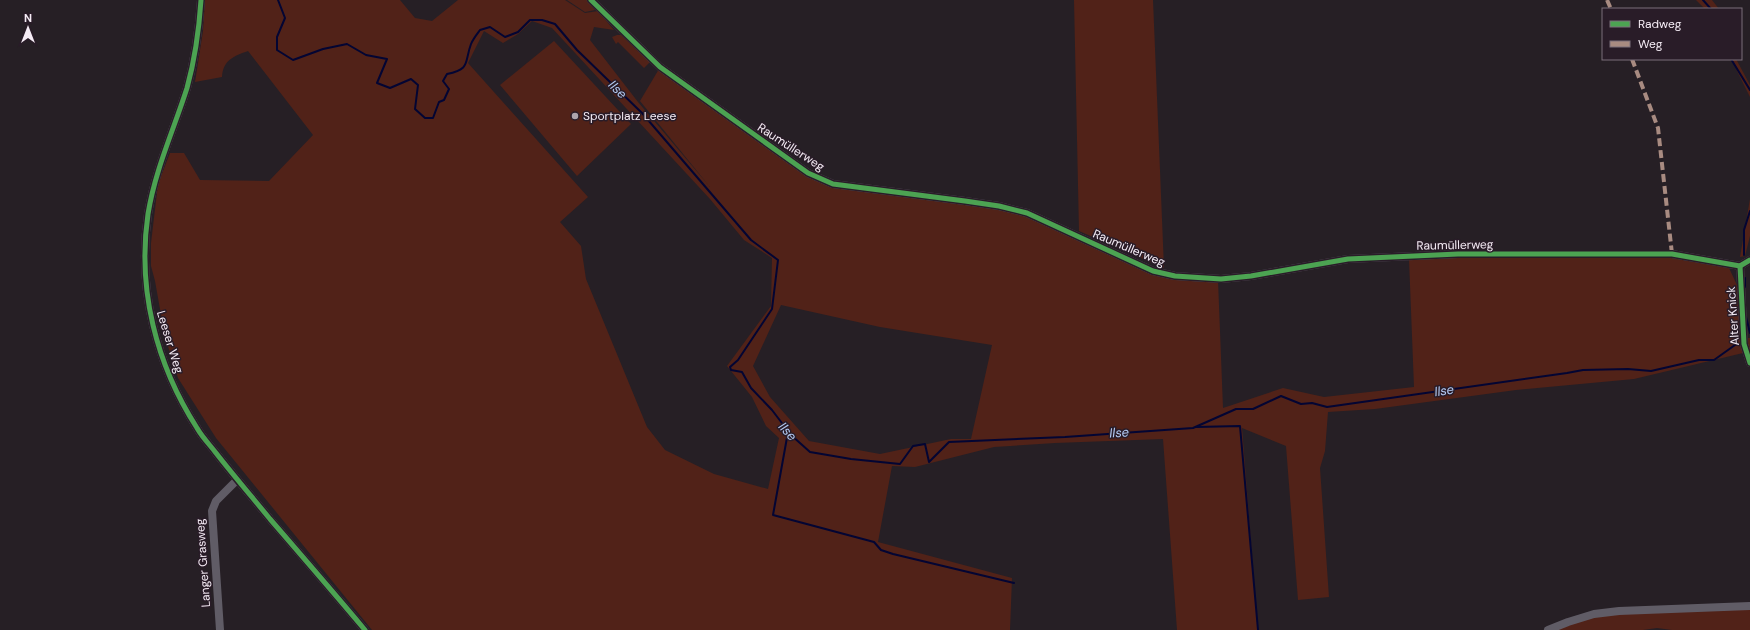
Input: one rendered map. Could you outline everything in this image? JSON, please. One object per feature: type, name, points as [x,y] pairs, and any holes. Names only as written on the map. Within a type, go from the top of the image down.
[{"type":"street","name":"Leeser Weg","points":[[201,0],[199,31],[189,79],[155,184],[148,213],[146,242],[146,286],[152,324],[164,364],[174,387],[197,429],[237,480],[366,630]]},
{"type":"street","name":"Raumüllerweg","points":[[591,0],[660,66],[808,174],[833,184],[999,206],[1027,213],[1153,271],[1175,276],[1221,279],[1251,276],[1348,259],[1458,254],[1672,254],[1740,266]]},
{"type":"street","points":[[1740,266],[1750,260]]},
{"type":"street","name":"Alter Knick","points":[[1740,266],[1744,338],[1750,363]]},
{"type":"street","name":"Langer Grasweg","points":[[220,630],[212,511],[216,501],[237,480]]},
{"type":"street","points":[[1548,630],[1594,614],[1619,611],[1750,606]]},
{"type":"shaded area","points":[[205,0],[400,0],[415,18],[432,21],[458,0],[565,0],[585,13],[598,11],[614,30],[594,27],[590,40],[638,102],[710,187],[640,101],[659,69],[807,176],[1018,213],[1175,279],[1195,281],[1218,280],[1223,408],[1283,388],[1324,397],[1414,387],[1409,259],[1458,257],[1671,258],[1729,268],[1737,285],[1747,338],[1750,338],[1750,350],[1743,353],[1634,379],[1516,390],[1375,409],[1328,412],[1325,451],[1320,468],[1329,597],[1298,600],[1286,446],[1242,428],[1258,630],[1177,630],[1163,439],[994,447],[915,467],[892,466],[878,542],[1012,578],[1010,630],[372,630],[216,438],[178,378],[165,337],[151,266],[151,243],[158,184],[170,153],[184,153],[200,180],[269,181],[313,135],[248,51],[234,57],[227,63],[222,77],[195,82],[203,31]],"holes":[[[532,21],[552,28],[710,199],[744,240],[772,258],[771,306],[727,366],[752,397],[766,426],[779,438],[768,489],[714,474],[665,450],[647,427],[586,279],[581,246],[560,222],[588,197],[468,63],[484,31],[503,43],[518,34]],[[781,305],[880,327],[992,345],[971,439],[951,439],[880,454],[809,441],[770,397],[753,366]]]},
{"type":"shaded area","points":[[567,0],[587,0],[595,10],[585,12]]},
{"type":"shaded area","points":[[1074,0],[1153,0],[1164,268],[1079,231]]},
{"type":"shaded area","points":[[1696,0],[1712,0],[1718,8],[1704,8]]},
{"type":"shaded area","points":[[621,35],[650,62],[644,68],[618,42],[616,44],[612,37]]},
{"type":"shaded area","name":"Sportplatz Leese","points":[[554,41],[631,124],[577,176],[500,85]]},
{"type":"shaded area","points":[[1732,60],[1737,60],[1750,85],[1750,97]]},
{"type":"shaded area","points":[[1750,199],[1750,236],[1745,256],[1740,257]]},
{"type":"shaded area","points":[[1750,609],[1750,630],[1672,630],[1657,628],[1643,630],[1556,630],[1594,616],[1619,613]]},
{"type":"waterway","name":"Ilse","points":[[278,0],[285,18],[277,37],[277,50],[293,60],[323,49],[347,44],[366,55],[387,59],[377,83],[390,88],[411,79],[418,85],[415,109],[425,118],[433,118],[439,102],[444,100],[449,89],[443,81],[447,74],[460,70],[463,67],[467,61],[472,42],[480,30],[490,27],[505,37],[518,32],[530,20],[542,20],[555,24],[577,50],[642,113],[751,240],[778,260],[772,309],[738,360],[730,367],[731,370],[742,372],[751,388],[772,410],[791,435],[810,452],[851,459],[900,464],[913,446],[925,444],[929,462],[949,442],[1065,437],[1193,428],[1236,409],[1253,409],[1281,396],[1301,404],[1312,403],[1327,407],[1583,370],[1628,369],[1651,371],[1699,360],[1714,360],[1735,345],[1741,344]]},
{"type":"waterway","points":[[1703,0],[1710,8]]},
{"type":"waterway","points":[[1732,60],[1750,90]]},
{"type":"waterway","points":[[1744,255],[1744,230],[1750,211]]},
{"type":"waterway","points":[[1745,278],[1745,287]]},
{"type":"waterway","points":[[1746,317],[1750,333]]},
{"type":"waterway","points":[[1196,427],[1240,426],[1258,630]]},
{"type":"waterway","points":[[788,432],[773,515],[874,542],[881,550],[893,554],[1014,583]]},
{"type":"marked path","points":[[1607,0],[1611,8]]},
{"type":"marked path","points":[[1632,60],[1658,128],[1672,254]]},
{"type":"cycle path","points":[[201,0],[196,44],[190,77],[155,182],[148,214],[145,242],[145,270],[153,325],[170,378],[201,435],[270,519],[365,630]]},
{"type":"cycle path","points":[[591,0],[660,67],[808,173],[833,184],[999,206],[1027,213],[1153,271],[1175,276],[1221,279],[1251,276],[1348,259],[1458,254],[1672,254],[1740,266],[1750,260]]},
{"type":"cycle path","points":[[1740,266],[1744,344],[1750,363]]},
{"type":"place","name":"Sportplatz Leese","points":[[575,116]]}]
